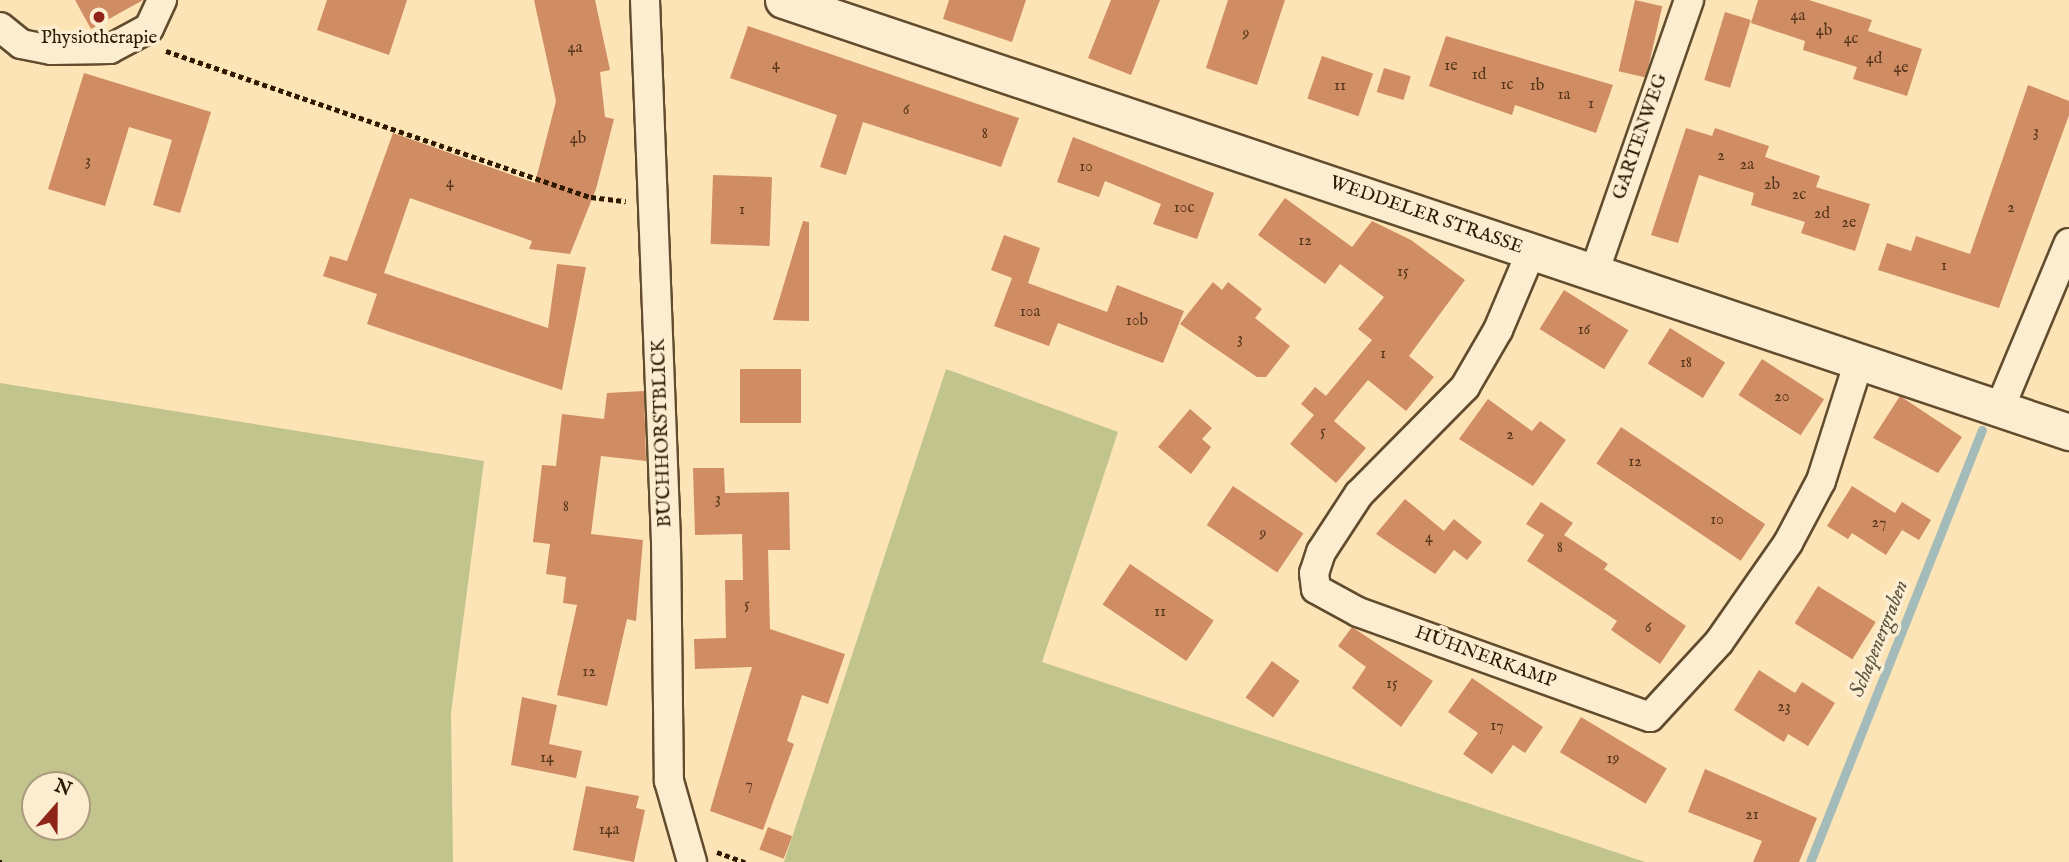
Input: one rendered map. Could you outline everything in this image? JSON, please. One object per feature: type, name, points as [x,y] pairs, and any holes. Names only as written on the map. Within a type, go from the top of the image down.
[{"type":"street","points":[[0,27],[21,44],[81,53],[131,40],[149,27],[162,0]]},
{"type":"street","name":"BUCHHORSTBLICK","points":[[645,0],[655,204],[669,780],[692,862]]},
{"type":"street","name":"WEDDELER STRASSE","points":[[783,0],[2069,432]]},
{"type":"street","name":"GARTENWEG","points":[[1594,274],[1689,0]]},
{"type":"street","points":[[2000,410],[2069,243]]},
{"type":"street","name":"HÜHNERKAMP","points":[[1531,251],[1498,330],[1465,387],[1360,494],[1321,552],[1314,573],[1316,589],[1358,612],[1650,717],[1719,642],[1788,543],[1821,481],[1859,361]]},
{"type":"path","points":[[131,40],[591,197],[655,204]]},
{"type":"green space","points":[[946,369],[1118,432],[1042,662],[1645,862],[784,862]]},
{"type":"green space","points":[[0,383],[484,461],[451,713],[453,862],[0,862]]},
{"type":"building","name":"Physiotherapie","points":[[75,0],[143,0],[91,29]]},
{"type":"building","points":[[327,0],[407,0],[389,55],[317,30]]},
{"type":"building","points":[[534,0],[595,0],[610,70],[600,72],[605,117],[614,119],[596,189],[570,254],[529,249],[532,241],[410,198],[384,273],[548,328],[557,264],[586,267],[562,390],[367,324],[377,294],[323,276],[330,256],[347,261],[393,133],[535,183],[556,101]]},
{"type":"building","points":[[949,0],[1026,0],[1012,42],[943,19]]},
{"type":"building","points":[[1111,0],[1160,0],[1131,75],[1088,58]]},
{"type":"building","points":[[1228,0],[1285,0],[1257,85],[1206,68]]},
{"type":"building","points":[[1635,0],[1662,6],[1646,77],[1619,71]]},
{"type":"building","points":[[1758,0],[1809,0],[1872,20],[1868,31],[1922,49],[1907,96],[1853,79],[1857,67],[1803,50],[1805,41],[1751,23]]},
{"type":"building","points":[[1725,12],[1751,20],[1730,88],[1704,80]]},
{"type":"building","points":[[748,26],[1019,118],[1001,167],[863,122],[846,175],[820,167],[837,115],[730,78]]},
{"type":"building","points":[[1446,36],[1613,85],[1596,133],[1515,105],[1512,115],[1429,86]]},
{"type":"building","points":[[1322,56],[1373,74],[1358,116],[1307,99]]},
{"type":"building","points":[[1384,68],[1411,76],[1403,100],[1377,92]]},
{"type":"building","points":[[84,73],[211,112],[180,213],[153,205],[172,140],[129,127],[105,206],[48,189]]},
{"type":"building","points":[[2028,85],[2069,101],[2069,115],[1999,308],[1878,270],[1887,243],[1911,251],[1916,236],[1970,254]]},
{"type":"building","points":[[1686,128],[1712,136],[1715,128],[1769,146],[1765,157],[1820,176],[1816,187],[1870,204],[1855,251],[1801,233],[1805,222],[1751,205],[1754,193],[1699,175],[1678,243],[1651,235]]},
{"type":"building","points":[[1073,137],[1214,193],[1197,239],[1153,224],[1161,204],[1105,181],[1099,197],[1057,182]]},
{"type":"building","points":[[713,175],[772,177],[770,246],[711,244]]},
{"type":"building","points":[[1285,198],[1352,247],[1372,221],[1411,240],[1465,280],[1409,356],[1434,377],[1406,411],[1368,380],[1334,421],[1366,448],[1336,483],[1290,444],[1314,415],[1301,404],[1315,387],[1326,396],[1372,340],[1358,329],[1384,297],[1340,264],[1325,284],[1258,235]]},
{"type":"building","points":[[803,221],[809,222],[809,321],[773,320]]},
{"type":"building","points":[[1004,235],[1040,248],[1028,283],[1107,312],[1117,285],[1184,311],[1163,363],[1058,323],[1049,346],[994,326],[1012,278],[991,270]]},
{"type":"building","points":[[1213,282],[1222,290],[1228,282],[1262,309],[1255,318],[1290,346],[1266,377],[1257,377],[1180,324]]},
{"type":"building","points":[[1564,290],[1628,330],[1604,369],[1540,329]]},
{"type":"building","points":[[1670,328],[1725,362],[1703,398],[1648,364]]},
{"type":"building","points":[[1762,359],[1824,399],[1801,435],[1739,395]]},
{"type":"building","points":[[740,369],[801,369],[801,423],[740,423]]},
{"type":"building","points":[[644,391],[646,461],[601,456],[591,534],[643,540],[636,621],[627,619],[607,706],[557,695],[577,605],[563,603],[566,577],[546,574],[550,544],[533,542],[542,465],[556,466],[562,414],[604,419],[607,393]]},
{"type":"building","points":[[1900,396],[1962,437],[1938,473],[1873,438]]},
{"type":"building","points":[[1488,399],[1532,431],[1540,421],[1566,440],[1533,486],[1459,439]]},
{"type":"building","points":[[1190,409],[1212,428],[1202,439],[1211,447],[1191,474],[1158,447]]},
{"type":"building","points":[[1621,427],[1765,524],[1741,561],[1596,463]]},
{"type":"building","points":[[693,468],[724,468],[725,493],[789,492],[790,550],[768,550],[770,629],[845,654],[828,704],[802,695],[787,741],[794,744],[763,830],[710,811],[752,667],[695,669],[694,639],[726,638],[725,580],[743,580],[742,534],[695,535]]},
{"type":"building","points":[[1233,486],[1303,534],[1277,572],[1207,525]]},
{"type":"building","points":[[1852,486],[1895,513],[1902,502],[1931,520],[1919,540],[1902,530],[1886,555],[1852,533],[1848,539],[1827,526]]},
{"type":"building","points":[[1405,499],[1444,531],[1454,519],[1482,542],[1467,560],[1454,550],[1435,574],[1376,534]]},
{"type":"building","points":[[1541,502],[1573,523],[1564,535],[1608,564],[1604,569],[1686,626],[1660,664],[1611,630],[1617,621],[1527,561],[1544,535],[1526,524]]},
{"type":"building","points":[[1130,564],[1214,620],[1186,661],[1103,605]]},
{"type":"building","points":[[1818,586],[1876,622],[1852,659],[1795,623]]},
{"type":"building","points":[[1352,627],[1433,681],[1401,727],[1352,688],[1366,667],[1338,646]]},
{"type":"building","points":[[1272,661],[1300,681],[1273,717],[1246,697]]},
{"type":"building","points":[[1759,670],[1795,693],[1802,682],[1835,703],[1808,746],[1788,734],[1784,742],[1734,710]]},
{"type":"building","points":[[1472,678],[1543,727],[1525,753],[1513,745],[1492,774],[1463,754],[1478,733],[1448,712]]},
{"type":"building","points":[[522,697],[557,705],[549,744],[582,751],[576,778],[511,765]]},
{"type":"building","points":[[1581,717],[1667,769],[1646,804],[1560,752]]},
{"type":"building","points":[[1705,769],[1817,818],[1799,862],[1753,862],[1762,841],[1688,812]]},
{"type":"building","points":[[586,786],[639,796],[636,808],[645,810],[634,862],[573,850]]},
{"type":"building","points":[[768,827],[792,836],[784,859],[759,849]]},
{"type":"waterway","name":"Schapenergraben","points":[[1810,862],[1982,430]]},
{"type":"place","name":"Physiotherapie","points":[[99,17]]}]
